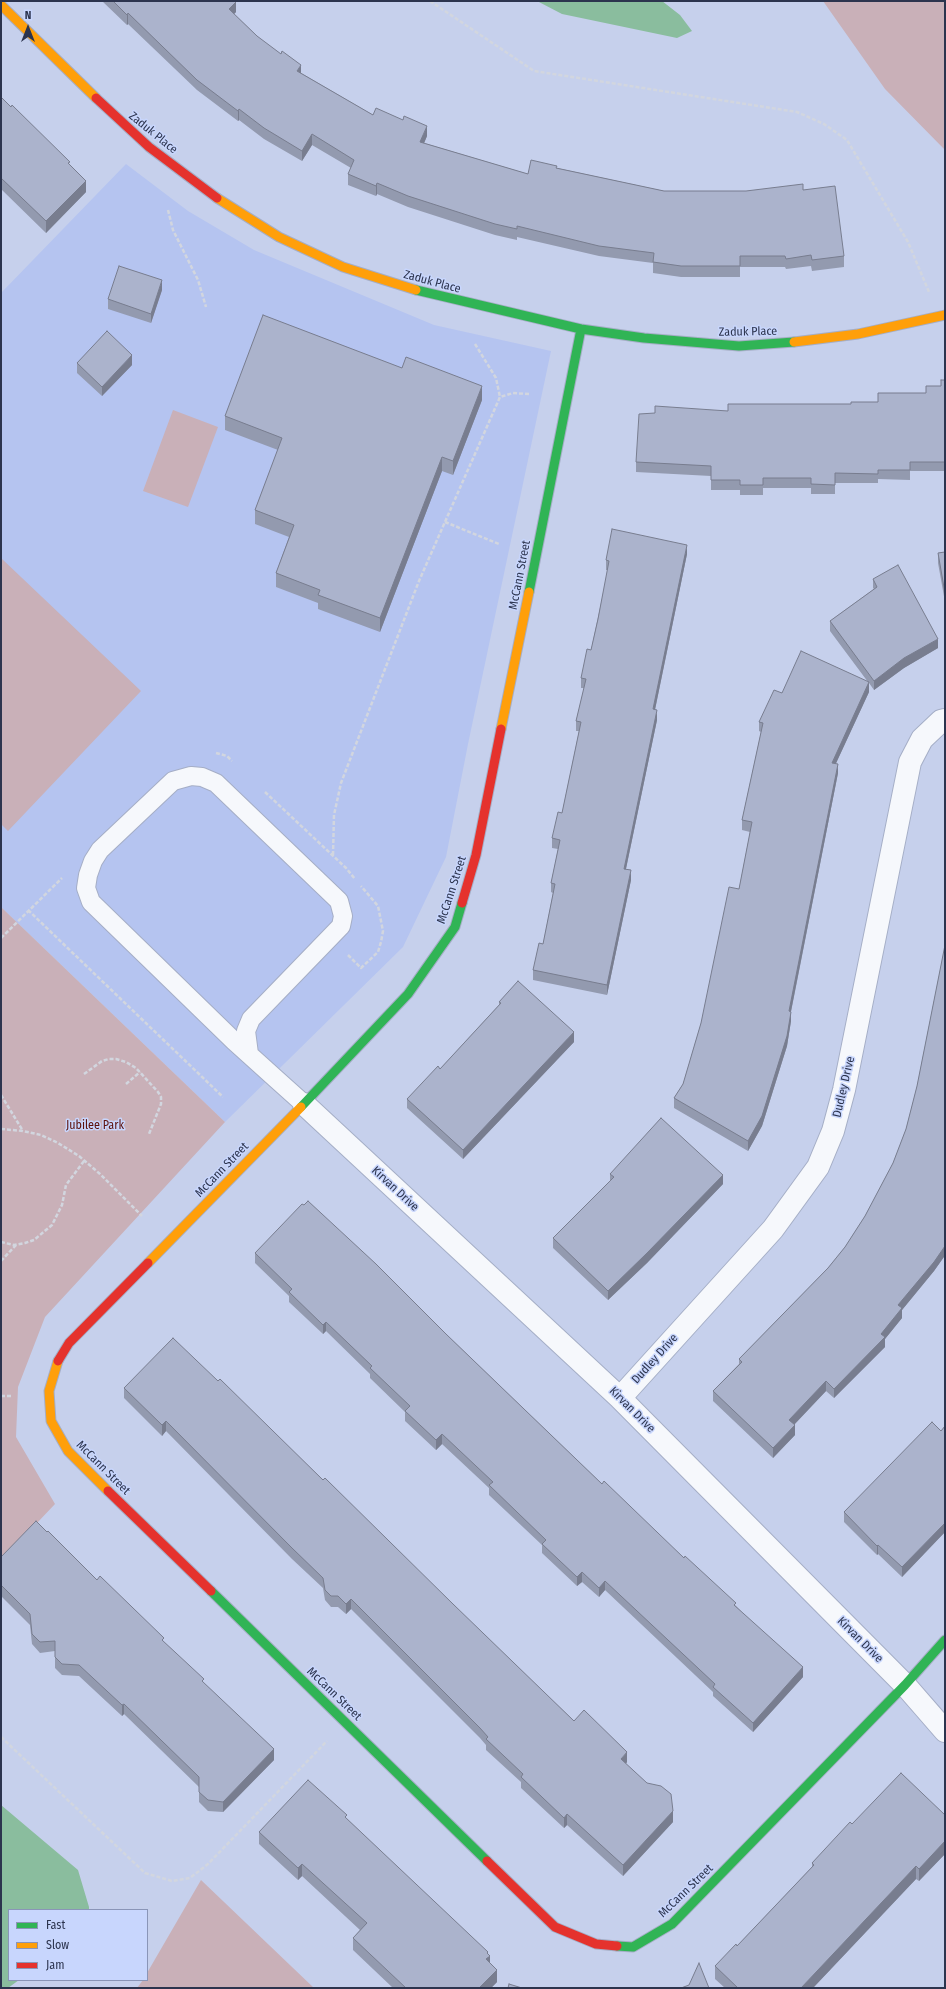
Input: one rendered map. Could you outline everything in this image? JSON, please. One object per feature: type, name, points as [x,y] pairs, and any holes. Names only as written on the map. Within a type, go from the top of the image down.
[{"type":"street","name":"Zaduk Place","points":[[1,5],[122,124],[149,147],[228,206],[279,237],[344,267],[455,301],[581,329],[644,338],[739,346],[787,343],[858,334],[942,316]]},
{"type":"street","name":"McCann Street","points":[[581,329],[476,855],[455,927],[408,994],[304,1104],[70,1344],[56,1363],[49,1391],[51,1421],[68,1451],[555,1927],[596,1944],[633,1946],[672,1924],[905,1686],[945,1640]]},
{"type":"street","name":"Dudley Drive","points":[[620,1398],[773,1230],[818,1167],[833,1131],[844,1090],[910,762],[922,739],[941,721],[945,720]]},
{"type":"street","name":"Kirvan Drive","points":[[304,1104],[620,1398],[905,1686],[945,1732]]},
{"type":"lane","points":[[249,1054],[246,1030],[251,1019],[341,926],[343,916],[339,901],[216,783],[202,777],[191,776],[173,781],[100,850],[93,860],[86,888],[91,902],[249,1054],[304,1104]]},
{"type":"path","points":[[430,1],[534,71],[797,112],[824,124],[847,140],[908,242],[942,316]]},
{"type":"path","points":[[168,210],[173,230],[198,280],[206,307]]},
{"type":"path","points":[[333,856],[334,815],[341,783],[419,581],[500,398],[496,378],[475,344]]},
{"type":"path","points":[[500,398],[513,393],[529,394]]},
{"type":"path","points":[[444,522],[499,544]]},
{"type":"path","points":[[1,938],[67,873]]},
{"type":"path","points":[[28,910],[223,1097]]},
{"type":"path","points":[[84,1074],[102,1061],[116,1058],[126,1062],[140,1072],[161,1097],[161,1104],[150,1134]]},
{"type":"path","points":[[126,1084],[140,1072]]},
{"type":"path","points":[[1,1095],[23,1131]]},
{"type":"path","points":[[1,1129],[23,1131],[41,1135],[58,1144],[84,1161],[142,1216]]},
{"type":"path","points":[[1,1242],[17,1244],[34,1240],[52,1225],[62,1205],[66,1185],[84,1161]]},
{"type":"path","points":[[1,1261],[17,1244]]},
{"type":"path","points":[[1,1396],[11,1396]]},
{"type":"path","points":[[1,1737],[145,1873],[172,1881],[190,1878],[208,1864],[346,1722]]},
{"type":"shaded area","points":[[537,1],[662,1],[680,15],[692,31],[677,38],[562,14]]},
{"type":"shaded area","points":[[126,164],[188,211],[254,250],[434,325],[551,351],[468,744],[446,857],[403,947],[225,1122],[1,907],[1,293]]},
{"type":"shaded area","points":[[1,1805],[78,1870],[89,1909],[8,1909],[8,1981],[18,1981],[8,1988],[1,1988]]},
{"type":"green space","points":[[823,1],[945,1],[945,150],[885,89]]},
{"type":"green space","points":[[173,410],[218,427],[188,507],[143,491]]},
{"type":"green space","points":[[1,558],[141,691],[8,831],[1,824]]},
{"type":"green space","name":"Jubilee Park","points":[[1,907],[225,1122],[45,1317],[18,1387],[16,1437],[55,1504],[1,1561]]},
{"type":"green space","points":[[201,1880],[314,1988],[137,1988],[142,1981],[148,1981],[148,1971]]},
{"type":"building","points":[[113,1],[235,1],[236,2],[229,9],[257,36],[281,54],[282,51],[301,65],[297,71],[373,115],[376,108],[403,120],[404,116],[427,126],[420,142],[528,174],[531,160],[557,166],[556,168],[664,191],[746,191],[803,184],[803,190],[835,186],[844,256],[812,260],[811,255],[786,259],[785,256],[740,256],[740,266],[681,266],[653,262],[654,253],[599,246],[517,226],[517,229],[495,224],[408,196],[377,183],[376,186],[348,174],[354,160],[312,134],[302,151],[264,128],[239,109],[238,111],[197,80],[128,13],[127,15]]},
{"type":"building","points":[[1,97],[11,107],[12,105],[70,162],[68,163],[86,181],[46,221],[1,178]]},
{"type":"building","points":[[119,266],[162,280],[151,314],[108,299]]},
{"type":"building","points":[[263,315],[402,368],[406,357],[482,386],[453,461],[442,457],[380,618],[318,595],[320,590],[276,573],[294,525],[255,510],[282,438],[225,416]]},
{"type":"building","points":[[107,331],[132,355],[102,387],[77,363]]},
{"type":"building","points":[[941,380],[945,380],[945,462],[910,462],[910,470],[878,470],[878,474],[835,473],[835,485],[811,484],[811,478],[763,478],[763,485],[740,485],[740,480],[711,480],[711,466],[636,462],[639,414],[655,413],[655,406],[728,411],[728,404],[851,404],[851,402],[878,402],[878,393],[926,393],[926,386],[941,386]]},
{"type":"building","points":[[612,529],[687,545],[653,709],[657,710],[624,869],[631,870],[607,985],[533,970],[539,943],[543,944],[555,884],[551,883],[560,840],[552,838],[558,812],[562,813],[581,722],[576,721],[586,679],[581,678],[587,649],[591,650],[598,619],[609,561],[606,560]]},
{"type":"building","points":[[945,552],[945,593],[938,553]]},
{"type":"building","points":[[898,565],[938,639],[904,658],[874,681],[830,621],[877,587],[873,579]]},
{"type":"building","points":[[801,651],[869,682],[832,763],[838,764],[789,1011],[791,1012],[787,1036],[762,1116],[748,1141],[674,1098],[683,1084],[701,1023],[729,887],[739,889],[752,822],[742,820],[763,723],[759,722],[774,690],[782,693]]},
{"type":"building","points":[[945,945],[945,1246],[934,1262],[898,1305],[902,1308],[881,1334],[885,1337],[834,1389],[826,1381],[789,1420],[795,1425],[773,1448],[713,1391],[742,1362],[739,1359],[828,1268],[845,1247],[865,1216],[893,1163],[906,1129],[917,1086]]},
{"type":"building","points":[[518,981],[574,1032],[463,1150],[407,1099],[438,1066],[440,1069],[501,1003],[499,1002]]},
{"type":"building","points":[[661,1118],[723,1175],[608,1291],[553,1238],[614,1177],[610,1174]]},
{"type":"building","points":[[308,1201],[376,1264],[446,1334],[602,1484],[604,1481],[684,1558],[685,1556],[736,1603],[734,1605],[803,1667],[753,1723],[713,1687],[715,1684],[605,1581],[599,1588],[582,1572],[577,1577],[542,1544],[546,1540],[489,1485],[493,1482],[442,1434],[436,1440],[405,1411],[410,1406],[370,1368],[372,1366],[326,1322],[323,1325],[289,1292],[292,1289],[255,1253],[302,1204],[304,1205]]},
{"type":"building","points":[[173,1338],[218,1381],[220,1379],[323,1480],[325,1478],[574,1721],[584,1710],[627,1752],[621,1759],[647,1783],[661,1786],[671,1794],[673,1811],[623,1865],[567,1814],[564,1818],[521,1777],[523,1774],[486,1739],[488,1737],[480,1728],[351,1599],[346,1604],[338,1596],[331,1596],[325,1590],[323,1578],[166,1421],[162,1425],[124,1388]]},
{"type":"building","points":[[932,1422],[941,1431],[945,1426],[945,1523],[902,1567],[878,1545],[877,1546],[844,1512]]},
{"type":"building","points":[[36,1521],[97,1580],[100,1576],[164,1638],[162,1640],[204,1679],[202,1681],[274,1749],[223,1802],[208,1800],[199,1792],[199,1777],[124,1704],[122,1705],[79,1665],[62,1664],[55,1657],[55,1641],[40,1642],[32,1634],[30,1614],[1,1585],[1,1557]]},
{"type":"building","points":[[901,1773],[945,1815],[945,1841],[919,1869],[916,1866],[801,1988],[738,1988],[715,1966],[736,1944],[737,1946],[814,1865],[812,1863],[850,1822],[852,1824]]},
{"type":"building","points":[[308,1780],[347,1815],[345,1817],[488,1952],[487,1953],[490,1956],[486,1959],[497,1970],[479,1988],[406,1988],[353,1938],[367,1923],[302,1864],[298,1868],[259,1832]]},
{"type":"building","points":[[699,1963],[709,1988],[681,1988],[689,1985]]},
{"type":"building","points":[[509,1984],[522,1988],[508,1988]]},
{"type":"traffic: fast","points":[[416,290],[581,329],[644,338],[739,346],[794,342]]},
{"type":"traffic: fast","points":[[529,592],[581,329]]},
{"type":"traffic: fast","points":[[301,1107],[408,994],[455,927],[462,903]]},
{"type":"traffic: fast","points":[[211,1591],[487,1861]]},
{"type":"traffic: fast","points":[[617,1946],[633,1947],[672,1924],[905,1685],[945,1640]]},
{"type":"traffic: slow","points":[[1,5],[96,98]]},
{"type":"traffic: slow","points":[[217,198],[279,237],[343,267],[416,290]]},
{"type":"traffic: slow","points":[[794,342],[858,334],[945,315]]},
{"type":"traffic: slow","points":[[501,729],[529,592]]},
{"type":"traffic: slow","points":[[148,1263],[301,1107]]},
{"type":"traffic: slow","points":[[58,1361],[49,1391],[51,1421],[68,1451],[108,1491]]},
{"type":"traffic: jam","points":[[96,98],[149,147],[217,198]]},
{"type":"traffic: jam","points":[[462,903],[476,855],[501,729]]},
{"type":"traffic: jam","points":[[58,1361],[69,1343],[148,1263]]},
{"type":"traffic: jam","points":[[108,1491],[211,1591]]},
{"type":"traffic: jam","points":[[487,1861],[555,1927],[596,1944],[617,1946]]}]
